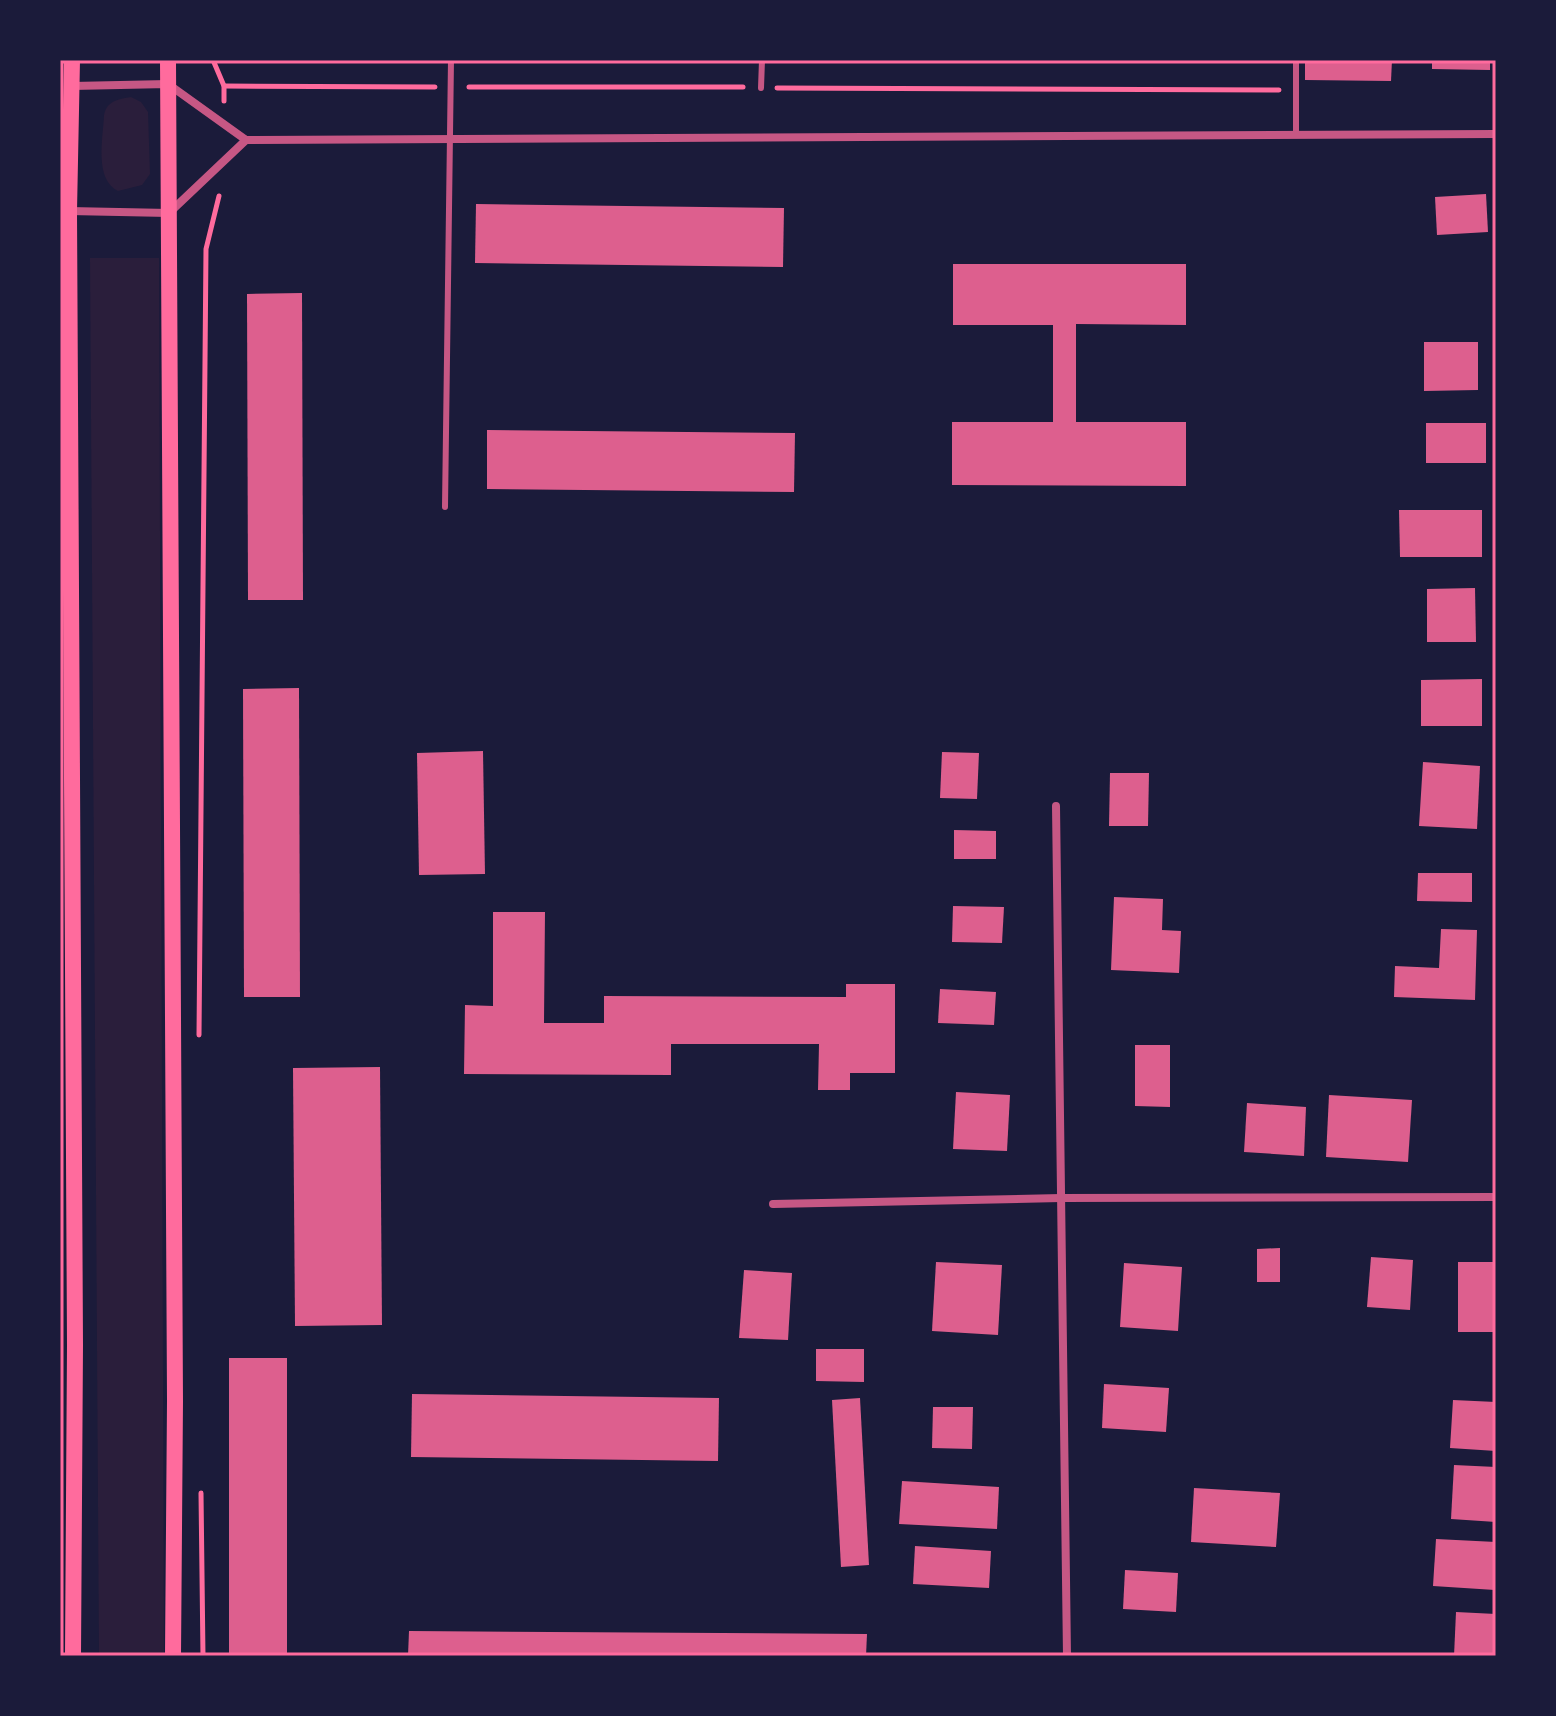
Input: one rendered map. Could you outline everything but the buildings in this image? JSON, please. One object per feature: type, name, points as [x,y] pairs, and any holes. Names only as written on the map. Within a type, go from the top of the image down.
[{"type":"main road","points":[[72,60],[69,211],[65,247],[75,1314],[73,1656]]},
{"type":"main road","points":[[168,60],[175,1387],[173,1656]]},
{"type":"street","points":[[72,86],[168,84],[246,140],[1496,134]]},
{"type":"street","points":[[69,211],[169,213],[246,140]]},
{"type":"street","points":[[1056,806],[1067,1656]]},
{"type":"street","points":[[773,1204],[1061,1198],[1496,1197]]},
{"type":"lane","points":[[445,507],[451,60]]},
{"type":"lane","points":[[761,88],[762,60]]},
{"type":"lane","points":[[1296,60],[1296,135]]},
{"type":"path","points":[[213,60],[224,86],[224,107]]},
{"type":"path","points":[[199,1045],[206,249],[219,196]]},
{"type":"path","points":[[200,1486],[203,1656]]},
{"type":"shaded area","points":[[131,97],[141,102],[148,112],[150,174],[142,185],[118,191],[110,185],[103,168],[104,115],[110,104]]},
{"type":"shaded area","points":[[90,258],[159,258],[164,1656],[99,1656]]}]
